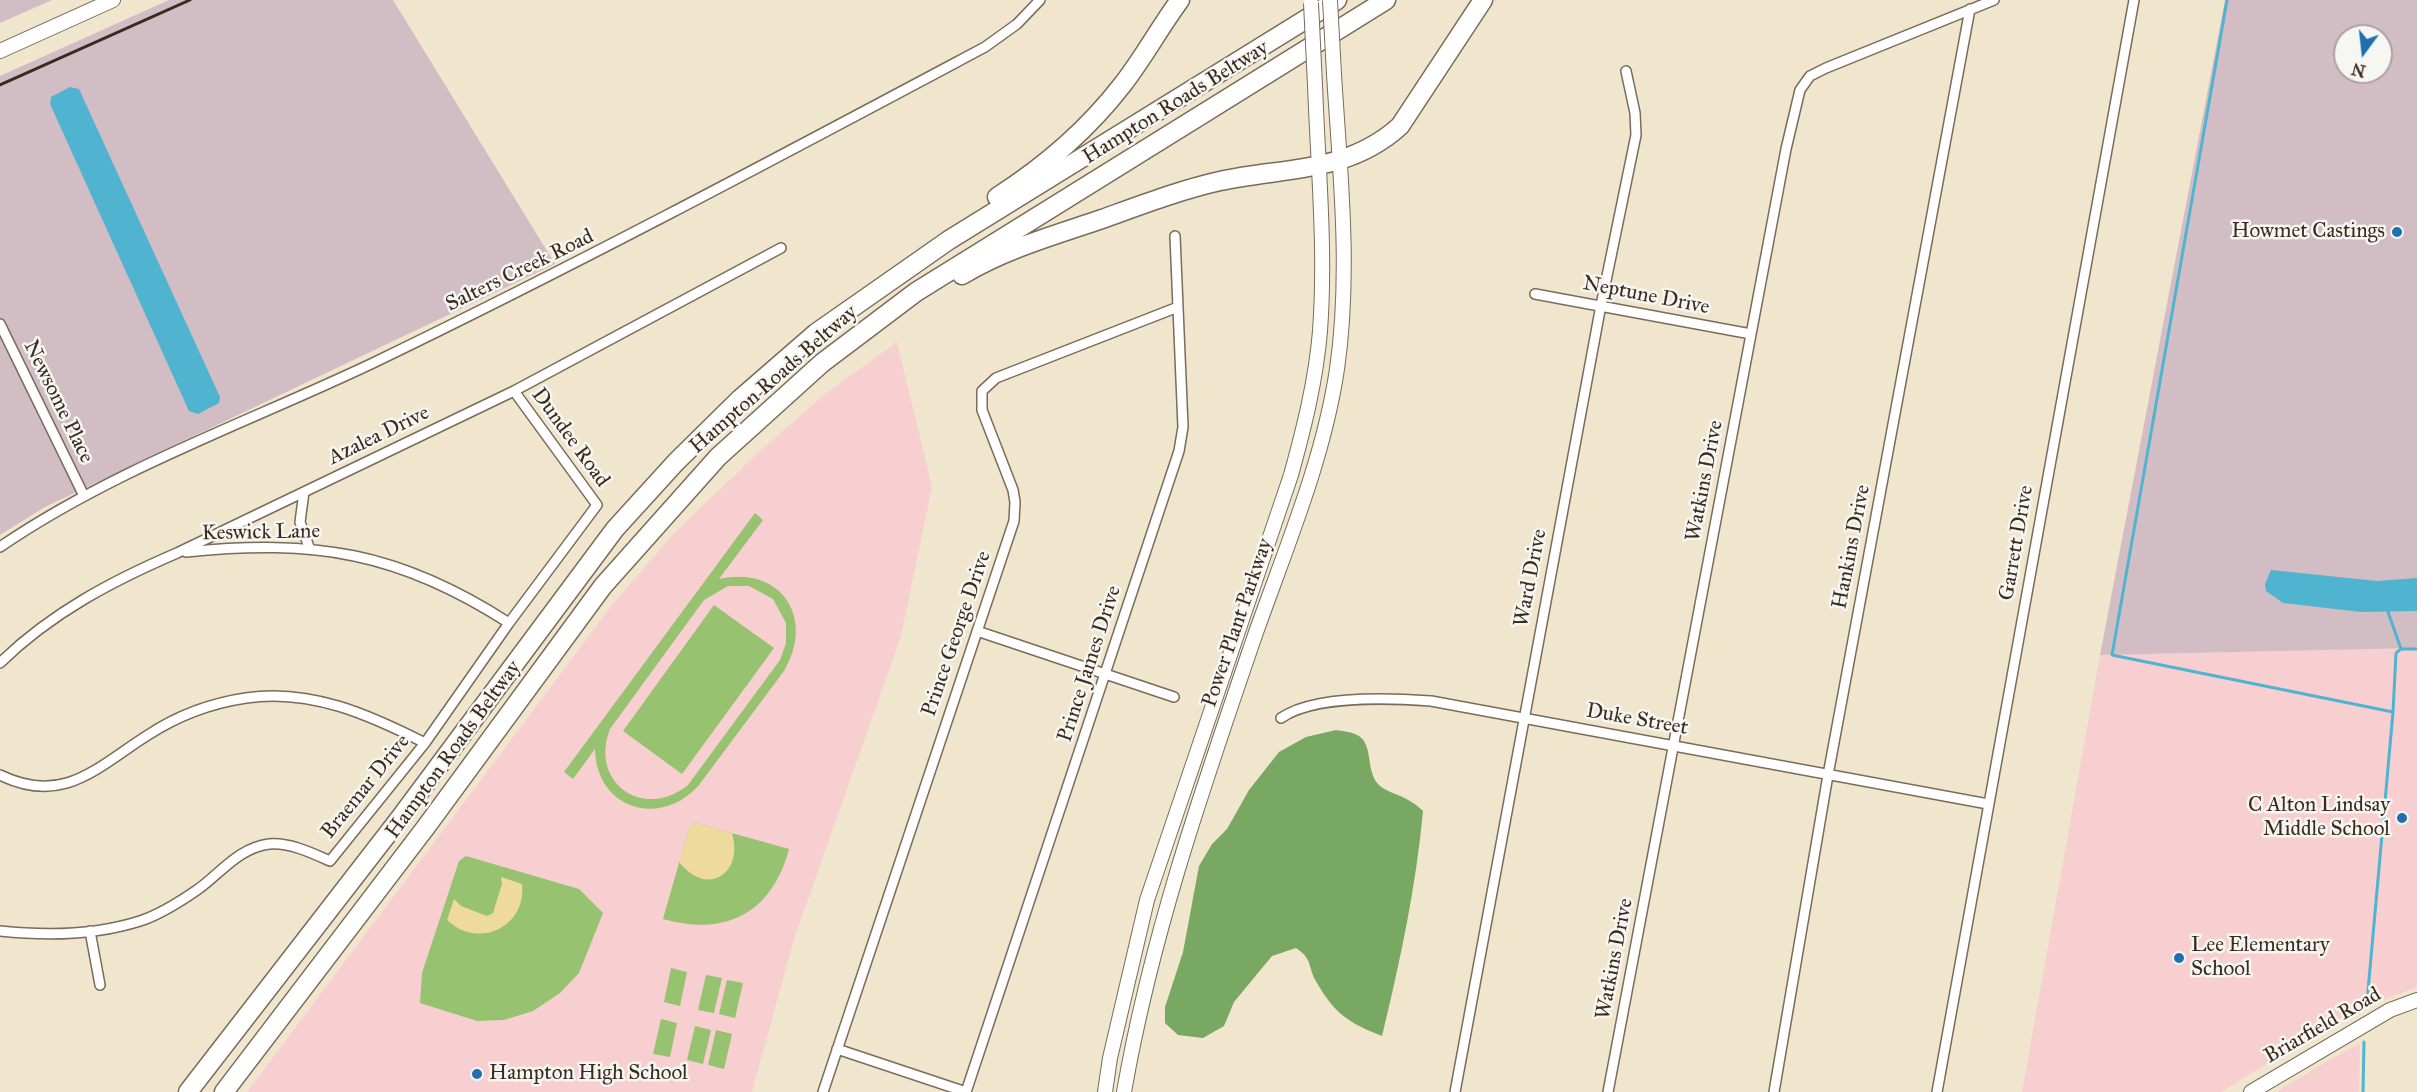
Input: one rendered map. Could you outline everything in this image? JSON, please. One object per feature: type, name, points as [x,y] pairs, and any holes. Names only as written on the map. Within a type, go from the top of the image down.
[{"type":"highway","points":[[949,240],[977,210],[1057,153],[1099,112],[1122,85],[1180,0]]},
{"type":"highway","name":"Hampton Roads Beltway","points":[[188,1092],[400,818],[506,672],[623,521],[676,462],[775,368],[861,300],[949,240],[1337,0]]},
{"type":"highway","name":"Hampton Roads Beltway","points":[[224,1092],[632,551],[693,483],[756,420],[822,363],[916,292],[1386,0]]},
{"type":"highway","points":[[916,292],[946,285],[996,258],[1047,238],[1192,189],[1251,176],[1318,167],[1386,139],[1400,126],[1484,0]]},
{"type":"main road","points":[[0,51],[113,0]]},
{"type":"main road","name":"Power Plant Parkway","points":[[1105,1092],[1112,1046],[1148,900],[1287,486],[1309,405],[1320,333],[1322,297],[1311,0]]},
{"type":"main road","name":"Power Plant Parkway","points":[[1124,1092],[1148,974],[1175,871],[1312,474],[1330,405],[1338,360],[1343,296],[1339,160],[1330,0]]},
{"type":"main road","name":"Briarfield Road","points":[[2251,1092],[2390,1010],[2417,1000]]},
{"type":"street","name":"Salters Creek Road","points":[[0,547],[84,496],[371,364],[598,253],[985,47],[1017,24],[1040,0]]},
{"type":"street","name":"Watkins Drive","points":[[1608,1092],[1786,149],[1800,90],[1810,76],[1826,68],[1994,0]]},
{"type":"street","name":"Garrett Drive","points":[[1937,1092],[2134,0]]},
{"type":"street","name":"Hankins Drive","points":[[1774,1092],[1828,775],[1970,9]]},
{"type":"street","name":"Ward Drive","points":[[1455,1092],[1601,305],[1636,135],[1635,113],[1626,71]]},
{"type":"street","name":"Prince James Drive","points":[[966,1092],[1182,439],[1175,236]]},
{"type":"street","name":"Azalea Drive","points":[[0,663],[68,607],[126,575],[177,553],[514,391],[780,248]]},
{"type":"street","name":"Neptune Drive","points":[[1535,294],[1751,334]]},
{"type":"street","name":"Prince George Drive","points":[[823,1092],[1015,512],[1013,490],[982,410],[982,390],[996,378],[1178,307]]},
{"type":"street","name":"Newsome Place","points":[[0,324],[84,496]]},
{"type":"street","name":"Dundee Road","points":[[514,391],[597,506]]},
{"type":"street","points":[[304,492],[300,522],[309,547]]},
{"type":"street","name":"Braemar Drive","points":[[0,931],[38,935],[90,931],[141,921],[198,889],[230,860],[269,844],[302,849],[330,861],[425,743],[509,623],[597,506]]},
{"type":"street","name":"Keswick Lane","points":[[177,553],[248,547],[309,547],[348,553],[390,563],[472,599],[509,623]]},
{"type":"street","points":[[976,631],[1174,697]]},
{"type":"street","points":[[0,775],[19,784],[48,787],[74,782],[93,774],[148,734],[181,717],[221,702],[248,697],[280,696],[324,702],[375,717],[425,743]]},
{"type":"street","name":"Duke Street","points":[[1281,717],[1303,706],[1390,698],[1431,701],[1988,804]]},
{"type":"street","points":[[90,931],[100,985]]},
{"type":"street","points":[[837,1049],[966,1092]]},
{"type":"shaded area","points":[[0,0],[52,0],[0,23]]},
{"type":"shaded area","points":[[169,0],[393,0],[555,264],[45,507],[0,535],[0,76]]},
{"type":"shaded area","points":[[2225,0],[2417,0],[2417,648],[2100,655]]},
{"type":"shaded area","name":"Hampton High School","points":[[897,342],[932,487],[901,636],[794,939],[752,1092],[247,1092],[612,605],[675,532],[759,452],[825,394]]},
{"type":"shaded area","points":[[2417,648],[2417,987],[2367,1006],[2366,1003],[2221,1092],[2022,1092],[2100,655]]},
{"type":"shaded area","points":[[2360,1043],[2359,1092],[2276,1092],[2319,1066]]},
{"type":"green space","points":[[755,513],[763,520],[719,579],[741,577],[759,580],[775,588],[786,600],[794,614],[796,632],[793,651],[784,671],[699,785],[683,799],[666,806],[649,809],[633,806],[618,798],[606,786],[598,770],[595,749],[573,779],[564,772]],"holes":[[[728,586],[749,586],[773,599],[786,623],[786,643],[780,660],[688,785],[671,795],[654,799],[638,797],[625,791],[614,780],[607,766],[606,748],[610,729],[704,600]]]},
{"type":"green space","points":[[714,605],[774,648],[682,774],[623,731]]},
{"type":"green space","points":[[1336,730],[1359,736],[1366,745],[1374,779],[1378,784],[1411,801],[1423,811],[1407,924],[1382,1036],[1352,1022],[1330,1003],[1317,983],[1308,960],[1296,948],[1272,956],[1234,1002],[1224,1026],[1203,1038],[1178,1035],[1165,1023],[1165,1007],[1183,952],[1199,866],[1212,844],[1227,829],[1249,790],[1279,752],[1306,737]]},
{"type":"green space","points":[[696,823],[789,849],[771,889],[758,904],[743,915],[726,922],[707,925],[686,924],[663,919],[689,828]]},
{"type":"green space","points":[[466,856],[579,889],[603,913],[579,973],[560,993],[533,1011],[504,1020],[477,1021],[420,1003],[422,973],[459,861]]},
{"type":"green space","points":[[671,968],[687,972],[680,1006],[664,1002]]},
{"type":"green space","points":[[706,975],[722,978],[714,1013],[698,1010]]},
{"type":"green space","points":[[727,980],[743,983],[735,1018],[719,1014]]},
{"type":"green space","points":[[661,1019],[677,1023],[670,1057],[653,1054]]},
{"type":"green space","points":[[695,1026],[711,1030],[703,1064],[687,1060]]},
{"type":"green space","points":[[716,1030],[732,1034],[724,1069],[708,1065]]},
{"type":"sand","points":[[696,823],[732,833],[733,860],[728,870],[720,876],[711,879],[700,878],[690,873],[679,862],[689,828]]},
{"type":"sand","points":[[501,877],[522,884],[517,912],[509,922],[486,933],[472,933],[459,929],[447,920],[454,899],[461,906],[487,916],[493,913],[502,884]]},
{"type":"water","points":[[70,87],[79,89],[220,397],[219,403],[198,414],[189,411],[50,104],[51,97]]},
{"type":"water","points":[[2271,570],[2377,581],[2417,578],[2417,611],[2361,612],[2283,603],[2266,591],[2265,584]]},
{"type":"waterway","points":[[2227,0],[2112,655],[2393,712],[2367,1002]]},
{"type":"waterway","points":[[2388,612],[2401,649]]},
{"type":"waterway","points":[[2393,712],[2396,653],[2401,649],[2417,649]]},
{"type":"waterway","points":[[2363,1092],[2364,1042]]},
{"type":"railway","points":[[0,85],[190,0]]},
{"type":"place","name":"Howmet Castings","points":[[2397,232]]},
{"type":"place","name":"C Alton Lindsay Middle School","points":[[2402,818]]},
{"type":"place","name":"Lee Elementary School","points":[[2179,958]]},
{"type":"place","name":"Hampton High School","points":[[477,1074]]}]
